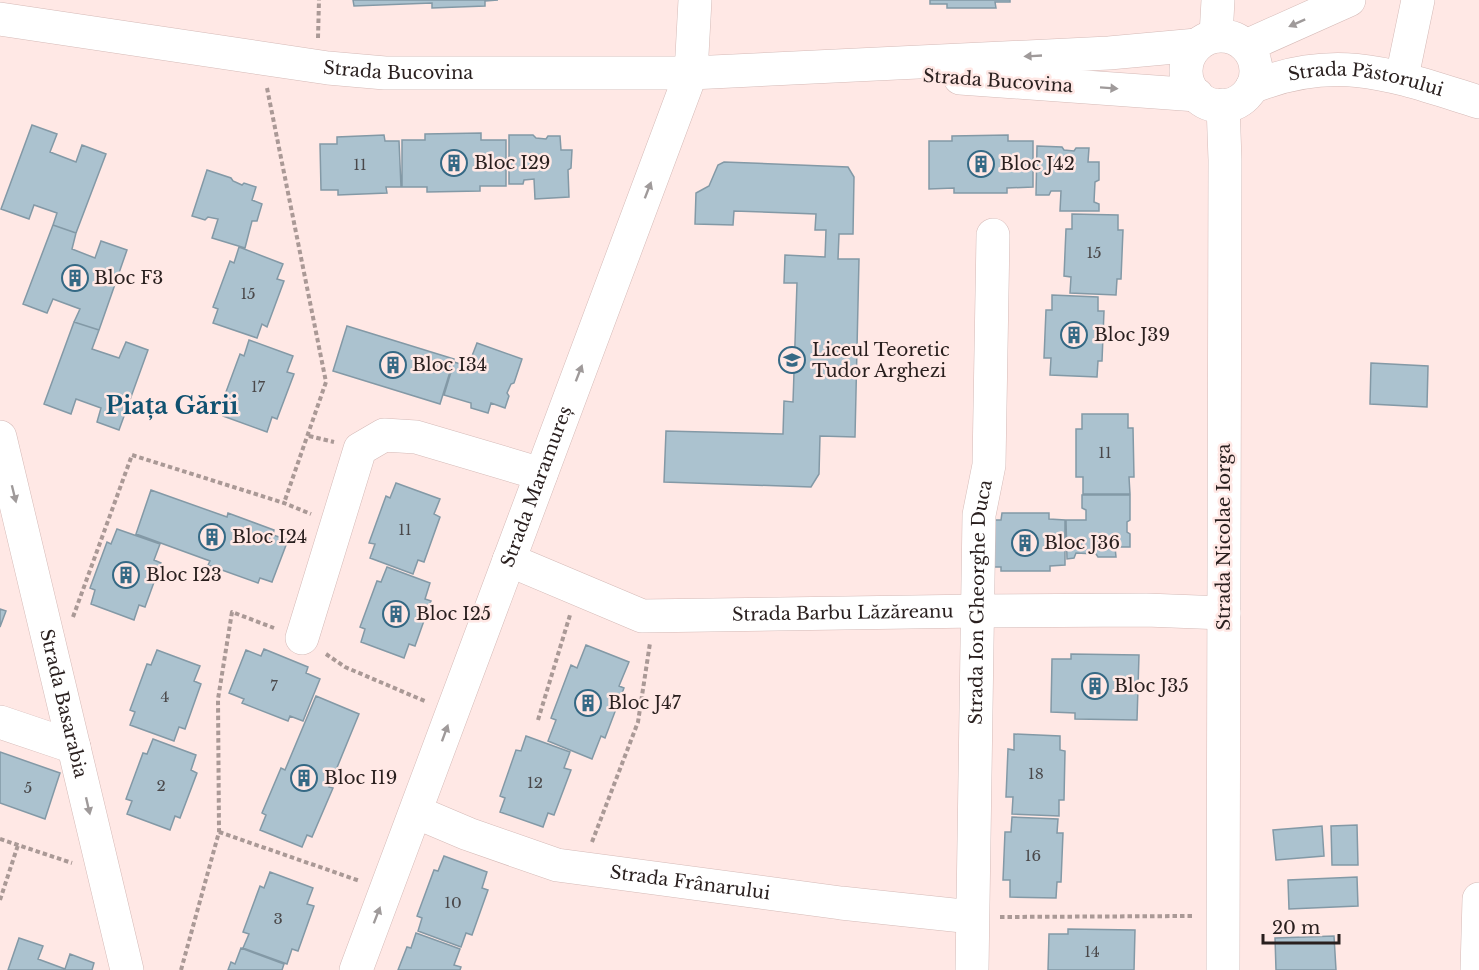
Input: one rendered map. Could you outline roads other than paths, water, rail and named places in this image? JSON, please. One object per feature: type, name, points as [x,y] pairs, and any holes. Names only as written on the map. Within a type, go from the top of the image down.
[{"type":"street","name":"Strada Maramureș","points":[[356,970],[691,73],[695,0]]},
{"type":"street","points":[[1218,0],[1219,42]]},
{"type":"street","name":"Strada Bucovina","points":[[0,19],[317,66],[385,73],[691,73],[1109,53],[1219,42],[1349,0]]},
{"type":"street","points":[[1402,77],[1418,0]]},
{"type":"street","points":[[1219,42],[1255,61],[1252,87],[1235,103],[1210,100],[1190,86],[1187,76],[1188,61],[1219,42]]},
{"type":"street","name":"Strada Bucovina","points":[[799,68],[1210,100]]},
{"type":"street","name":"Strada Păstorului","points":[[1252,87],[1279,76],[1327,69],[1370,71],[1402,77],[1479,102]]},
{"type":"street","name":"Strada Nicolae Iorga","points":[[1210,100],[1225,143],[1223,970]]},
{"type":"street","name":"Strada Ion Gheorghe Duca","points":[[972,970],[979,515],[989,465],[993,235]]},
{"type":"street","points":[[302,638],[360,449],[384,435],[416,437],[541,474]]},
{"type":"street","name":"Strada Basarabia","points":[[0,437],[127,970]]},
{"type":"street","name":"Strada Barbu Lăzăreanu","points":[[509,560],[642,616],[1157,610],[1224,613]]},
{"type":"street","points":[[0,722],[74,747]]},
{"type":"street","name":"Strada Frânarului","points":[[416,812],[468,834],[557,865],[841,903],[972,917]]},
{"type":"street","points":[[1478,970],[1479,900]]},
{"type":"place","name":"Bloc I29","points":[[454,163]]},
{"type":"place","name":"Bloc J42","points":[[981,164]]},
{"type":"place","name":"Bloc F3","points":[[75,278]]},
{"type":"place","name":"Bloc J39","points":[[1074,335]]},
{"type":"place","name":"Liceul Teoretic Tudor Arghezi","points":[[792,360]]},
{"type":"place","name":"Bloc I34","points":[[393,365]]},
{"type":"place","name":"Bloc I24","points":[[212,537]]},
{"type":"place","name":"Bloc J36","points":[[1025,543]]},
{"type":"place","name":"Bloc I23","points":[[126,575]]},
{"type":"place","name":"Bloc I25","points":[[396,614]]},
{"type":"place","name":"Bloc J35","points":[[1095,686]]},
{"type":"place","name":"Bloc J47","points":[[588,703]]},
{"type":"place","name":"Bloc I19","points":[[304,778]]},
{"type":"district","name":"Piața Gării","points":[[172,406]]}]
